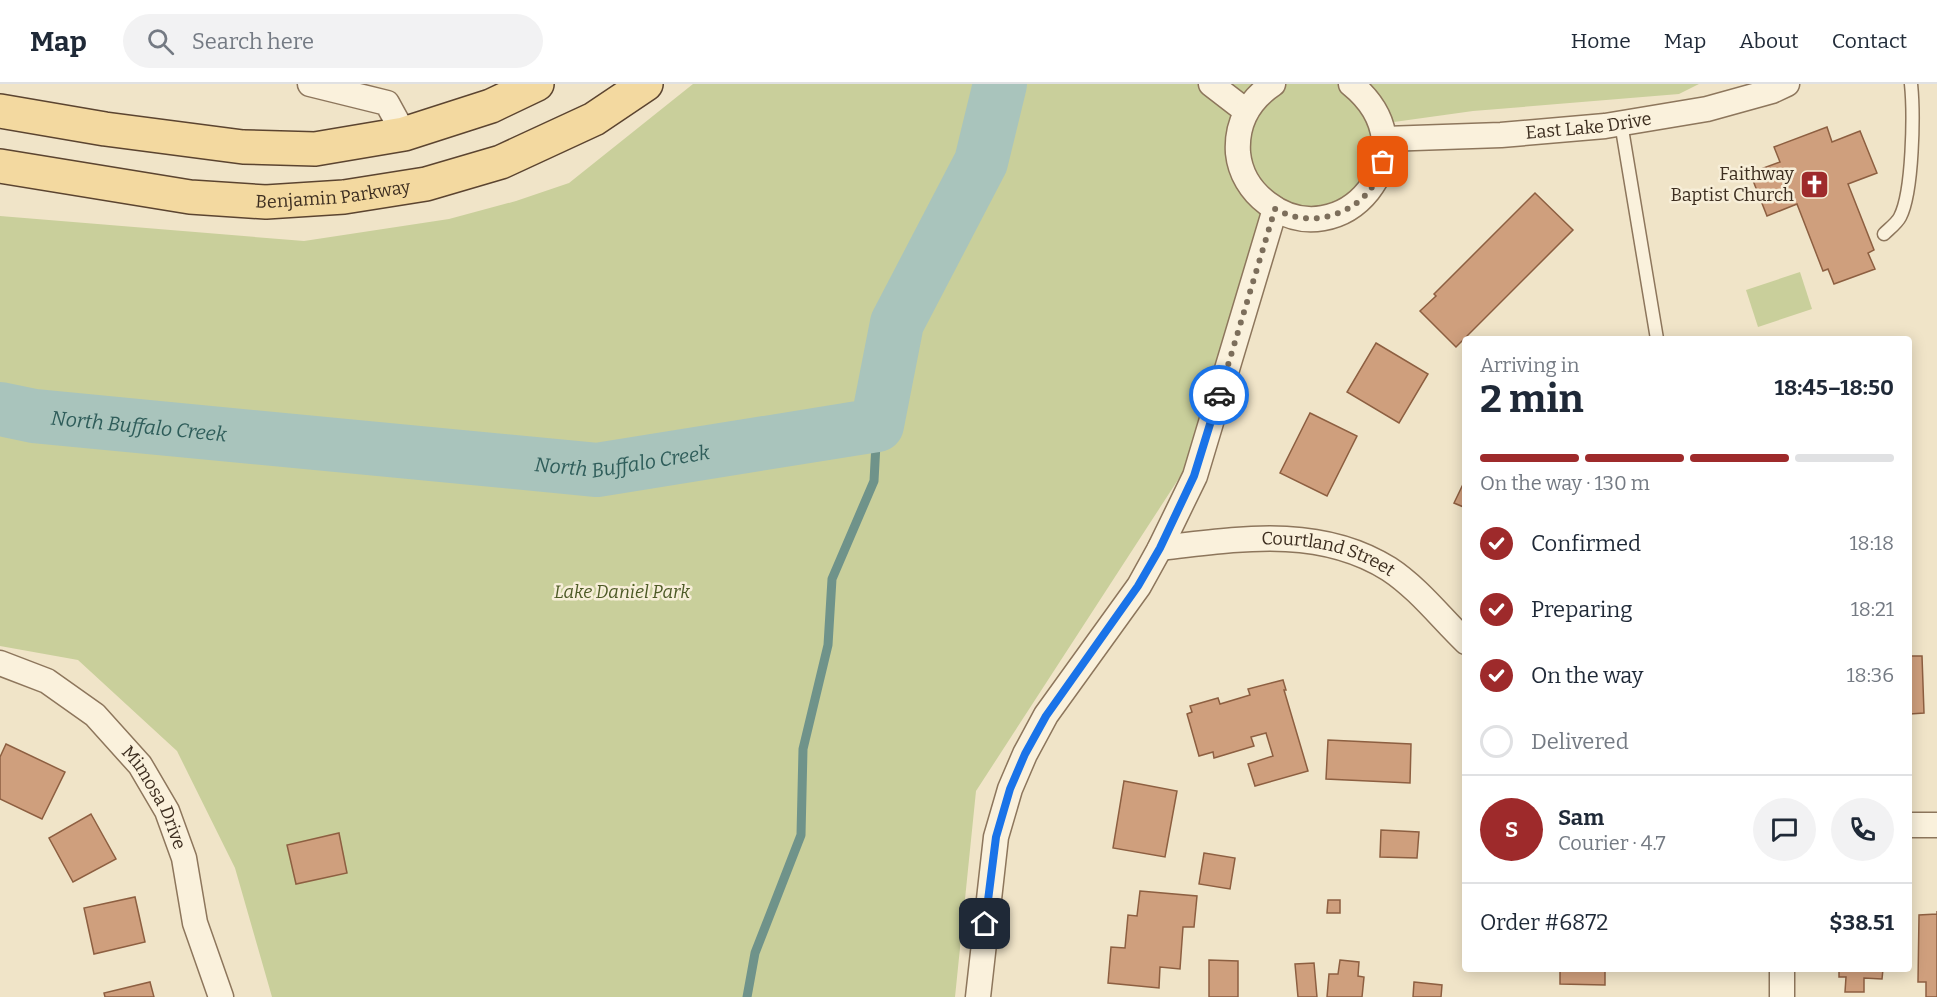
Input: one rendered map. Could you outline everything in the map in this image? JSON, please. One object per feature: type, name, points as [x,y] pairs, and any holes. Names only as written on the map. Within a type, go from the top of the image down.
[{"type":"main road","points":[[0,111],[105,129],[243,147],[315,149],[404,134],[491,106],[537,84]]},
{"type":"main road","name":"Benjamin Parkway","points":[[0,165],[190,197],[266,202],[344,197],[426,184],[501,162],[594,119],[646,84]]},
{"type":"street","points":[[310,84],[387,103],[404,134]]},
{"type":"street","points":[[1211,84],[1246,111]]},
{"type":"street","points":[[1273,84],[1260,92],[1246,111],[1239,132],[1238,155],[1244,177],[1257,195],[1275,209],[1296,217],[1319,219],[1341,213],[1360,201],[1375,183],[1383,162],[1385,139],[1379,116],[1366,97],[1351,84]]},
{"type":"street","name":"East Lake Drive","points":[[1385,139],[1501,135],[1605,126],[1707,109],[1772,91],[1787,84]]},
{"type":"street","points":[[978,997],[996,837],[1010,789],[1025,754],[1046,716],[1138,586],[1160,548],[1194,476],[1275,209]]},
{"type":"street","name":"Courtland Street","points":[[1160,548],[1226,540],[1282,537],[1319,542],[1362,554],[1390,570],[1412,587],[1462,638]]},
{"type":"street","name":"Mimosa Drive","points":[[0,663],[47,681],[95,715],[140,765],[167,811],[184,858],[195,923],[221,997]]},
{"type":"street","points":[[1912,825],[1937,825]]},
{"type":"street","points":[[1782,972],[1782,997]]},
{"type":"lane","points":[[1884,234],[1900,218],[1908,186],[1914,106],[1911,84]]},
{"type":"lane","points":[[1621,123],[1656,336]]},
{"type":"green space","name":"Lake Daniel Park","points":[[693,84],[1699,84],[1679,94],[1473,111],[1394,122],[1369,172],[1350,197],[1312,211],[1276,198],[1185,469],[976,791],[955,997],[272,997],[235,868],[177,751],[78,660],[0,646],[0,216],[304,241],[449,219],[516,201],[569,183]]},
{"type":"green space","points":[[1800,272],[1812,309],[1758,327],[1746,290]]},
{"type":"building","name":"Faithway Baptist Church","points":[[1827,127],[1832,142],[1860,131],[1877,173],[1848,184],[1874,250],[1868,253],[1875,269],[1834,284],[1828,269],[1823,271],[1797,204],[1767,216],[1750,173],[1780,162],[1774,147]]},
{"type":"building","points":[[1535,193],[1573,230],[1467,336],[1462,336],[1462,341],[1456,347],[1420,311],[1436,296],[1434,294]]},
{"type":"building","points":[[1376,343],[1428,374],[1399,423],[1347,392]]},
{"type":"building","points":[[1310,413],[1357,436],[1327,496],[1280,473]]},
{"type":"building","points":[[1462,486],[1462,506],[1454,503]]},
{"type":"building","points":[[1912,656],[1922,656],[1924,713],[1912,714]]},
{"type":"building","points":[[1283,680],[1308,771],[1255,786],[1248,764],[1273,756],[1266,733],[1251,737],[1254,746],[1214,758],[1213,752],[1199,756],[1187,714],[1192,712],[1190,706],[1218,698],[1220,704],[1250,695],[1248,689]]},
{"type":"building","points":[[1328,740],[1411,744],[1410,783],[1326,779]]},
{"type":"building","points":[[6,744],[65,772],[42,819],[0,799],[0,757]]},
{"type":"building","points":[[1124,781],[1177,791],[1165,857],[1113,848]]},
{"type":"building","points":[[91,814],[116,859],[73,882],[49,838]]},
{"type":"building","points":[[1381,830],[1419,832],[1417,858],[1380,857]]},
{"type":"building","points":[[339,833],[347,873],[296,884],[287,845]]},
{"type":"building","points":[[1204,853],[1235,858],[1230,889],[1199,884]]},
{"type":"building","points":[[1140,891],[1197,896],[1194,927],[1183,927],[1180,969],[1160,967],[1159,988],[1108,983],[1111,947],[1125,948],[1128,915],[1137,916]]},
{"type":"building","points":[[135,897],[145,942],[94,954],[84,908]]},
{"type":"building","points":[[1328,900],[1340,900],[1340,913],[1327,913]]},
{"type":"building","points":[[1937,914],[1937,997],[1926,997],[1926,982],[1918,982],[1919,915]]},
{"type":"building","points":[[1209,960],[1238,961],[1238,997],[1209,997]]},
{"type":"building","points":[[1340,960],[1359,962],[1358,976],[1364,977],[1362,997],[1327,997],[1329,974],[1338,974]]},
{"type":"building","points":[[1314,963],[1317,997],[1298,997],[1295,964]]},
{"type":"building","points":[[1560,972],[1605,972],[1605,985],[1560,984]]},
{"type":"building","points":[[1839,972],[1883,972],[1882,979],[1864,978],[1864,992],[1845,992],[1846,977],[1839,977]]},
{"type":"building","points":[[150,982],[154,997],[105,997],[104,993]]},
{"type":"building","points":[[1414,982],[1442,985],[1441,997],[1413,997]]},
{"type":"waterway","name":"North Buffalo Creek","points":[[0,409],[34,416],[597,470],[877,425],[897,323],[981,162],[1000,84]]},
{"type":"waterway","points":[[747,997],[755,953],[801,835],[803,749],[828,645],[832,579],[874,481],[877,425]]},
{"type":"way so far","points":[[1219,395],[1275,209],[1296,217],[1319,219],[1341,213],[1360,201],[1375,183],[1383,162]]},
{"type":"place","name":"Faithway Baptist Church","points":[[1815,184]]},
{"type":"route","points":[[985,924],[996,837],[1010,789],[1025,754],[1046,716],[1138,586],[1160,548],[1194,476],[1219,395]]}]
